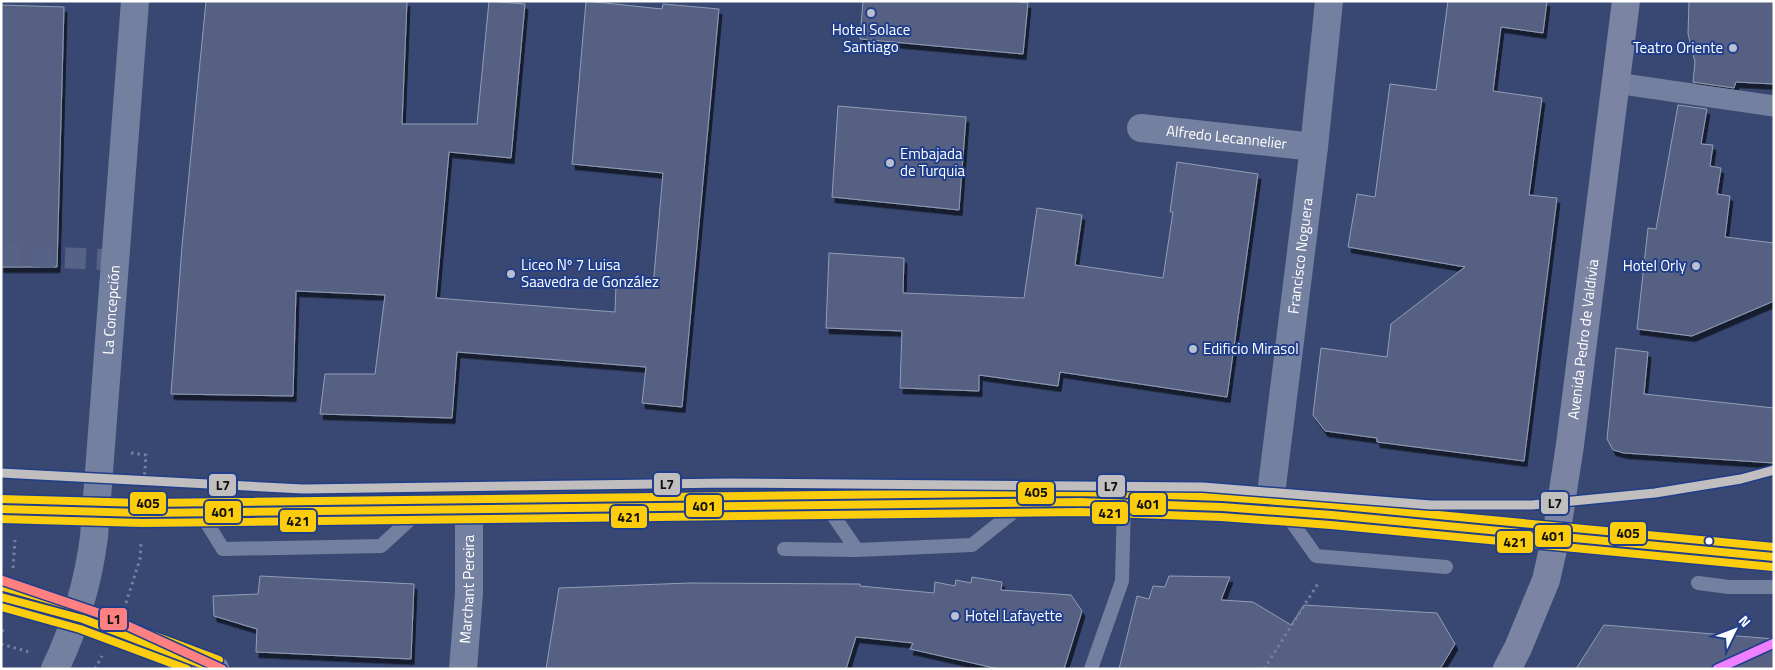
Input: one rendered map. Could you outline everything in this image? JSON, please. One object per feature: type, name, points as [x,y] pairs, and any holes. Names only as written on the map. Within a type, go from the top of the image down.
[{"type":"main road","name":"Avenida Pedro de Valdivia","points":[[1507,669],[1522,641],[1546,580],[1556,536],[1570,445],[1626,1]]},
{"type":"main road","points":[[1,509],[96,512],[200,512],[1025,503],[1161,504],[1276,511],[1774,557]]},
{"type":"main road","points":[[1,597],[76,616],[117,630],[215,669]]},
{"type":"street","name":"La Concepción","points":[[55,669],[76,616],[89,568],[96,512],[136,1]]},
{"type":"street","name":"Francisco Noguera","points":[[1276,511],[1329,1]]},
{"type":"street","points":[[1616,83],[1774,106]]},
{"type":"street","name":"Alfredo Lecannelier","points":[[1141,128],[1314,147]]},
{"type":"street","name":"Marchant Pereira","points":[[463,669],[469,593],[469,510]]},
{"type":"lane","points":[[784,549],[857,550],[972,546],[1025,503]]},
{"type":"lane","points":[[1091,669],[1122,581],[1124,503]]},
{"type":"lane","points":[[826,505],[857,550]]},
{"type":"lane","points":[[200,512],[224,549],[381,546],[420,510]]},
{"type":"lane","points":[[1276,511],[1316,556],[1446,567]]},
{"type":"lane","points":[[1698,584],[1729,587],[1774,586]]},
{"type":"path","points":[[1264,669],[1320,582]]},
{"type":"building","points":[[206,1],[407,1],[402,124],[477,124],[489,1],[525,4],[511,158],[449,152],[436,298],[615,312],[616,284],[653,287],[663,173],[572,164],[586,1],[662,9],[663,4],[719,9],[682,407],[642,403],[646,367],[457,352],[452,418],[320,414],[325,374],[375,374],[385,295],[296,291],[293,396],[171,394],[182,246]]},
{"type":"building","points":[[863,1],[1011,1],[1028,3],[1023,54],[860,39]]},
{"type":"building","points":[[1448,1],[1547,1],[1543,33],[1501,27],[1493,91],[1542,98],[1529,195],[1557,198],[1524,461],[1377,442],[1377,438],[1325,431],[1313,415],[1321,348],[1387,357],[1391,324],[1465,267],[1348,247],[1357,194],[1375,197],[1390,84],[1436,90]]},
{"type":"building","name":"Teatro Oriente","points":[[1689,1],[1774,1],[1774,84],[1736,82],[1734,88],[1693,82],[1695,62],[1688,34]]},
{"type":"building","points":[[1,5],[64,7],[57,267],[1,267]]},
{"type":"building","points":[[1678,105],[1707,109],[1701,144],[1713,145],[1710,166],[1721,168],[1717,194],[1730,196],[1725,237],[1774,243],[1774,301],[1692,336],[1637,329],[1648,228],[1656,229]]},
{"type":"building","points":[[838,106],[966,117],[959,210],[832,197]]},
{"type":"building","points":[[1177,162],[1258,174],[1227,397],[1060,372],[1058,386],[979,375],[979,391],[900,388],[902,331],[826,328],[829,253],[904,258],[903,293],[1024,298],[1037,208],[1082,215],[1075,265],[1163,278],[1173,212],[1170,212]]},
{"type":"building","points":[[1616,348],[1648,352],[1644,394],[1774,408],[1774,463],[1624,453],[1613,450],[1607,439]]},
{"type":"building","points":[[260,576],[414,584],[411,659],[256,652],[257,629],[214,616],[213,596],[258,594]]},
{"type":"building","points":[[1169,576],[1230,577],[1221,600],[1253,602],[1291,625],[1304,605],[1437,613],[1455,644],[1440,669],[1119,669],[1137,596],[1149,599],[1153,586],[1165,587]]},
{"type":"building","points":[[972,577],[1002,582],[1001,590],[1071,595],[1082,611],[1064,669],[999,669],[910,649],[913,643],[856,637],[846,669],[546,669],[559,588],[689,583],[860,584],[860,586],[934,593],[935,582],[955,586],[956,580],[971,583]]},
{"type":"building","points":[[1604,625],[1774,639],[1774,669],[1576,669]]},
{"type":"tunnel","points":[[1,255],[115,260]]},
{"type":"transit line","name":"L7","points":[[1,473],[303,489],[729,483],[1203,487],[1431,505],[1532,505],[1655,493],[1741,479],[1774,470]]},
{"type":"transit line","name":"405","points":[[1,499],[142,503],[1080,492],[1222,497],[1333,505],[1774,547]]},
{"type":"transit line","name":"401","points":[[1,509],[142,513],[1080,502],[1222,507],[1332,515],[1774,557]]},
{"type":"transit line","name":"421","points":[[1,519],[142,523],[1080,512],[1221,517],[1331,525],[1773,567]]},
{"type":"transit line","name":"L1","points":[[1,580],[104,615],[222,669]]},
{"type":"transit line","name":"405","points":[[3,587],[86,610],[219,660]]},
{"type":"transit line","name":"401","points":[[1,597],[83,619],[214,669]]},
{"type":"transit line","name":"421","points":[[1,607],[80,629],[187,669]]},
{"type":"transit line","points":[[1717,669],[1774,643]]},
{"type":"place","name":"Hotel Solace Santiago","points":[[871,13]]},
{"type":"place","name":"Teatro Oriente","points":[[1733,48]]},
{"type":"place","name":"Embajada de Turquia","points":[[890,163]]},
{"type":"place","name":"Hotel Orly","points":[[1696,266]]},
{"type":"place","name":"Liceo Nº 7 Luisa Saavedra de González","points":[[511,274]]},
{"type":"place","name":"Edificio Mirasol","points":[[1193,349]]},
{"type":"place","name":"Hotel Lafayette","points":[[955,616]]}]
